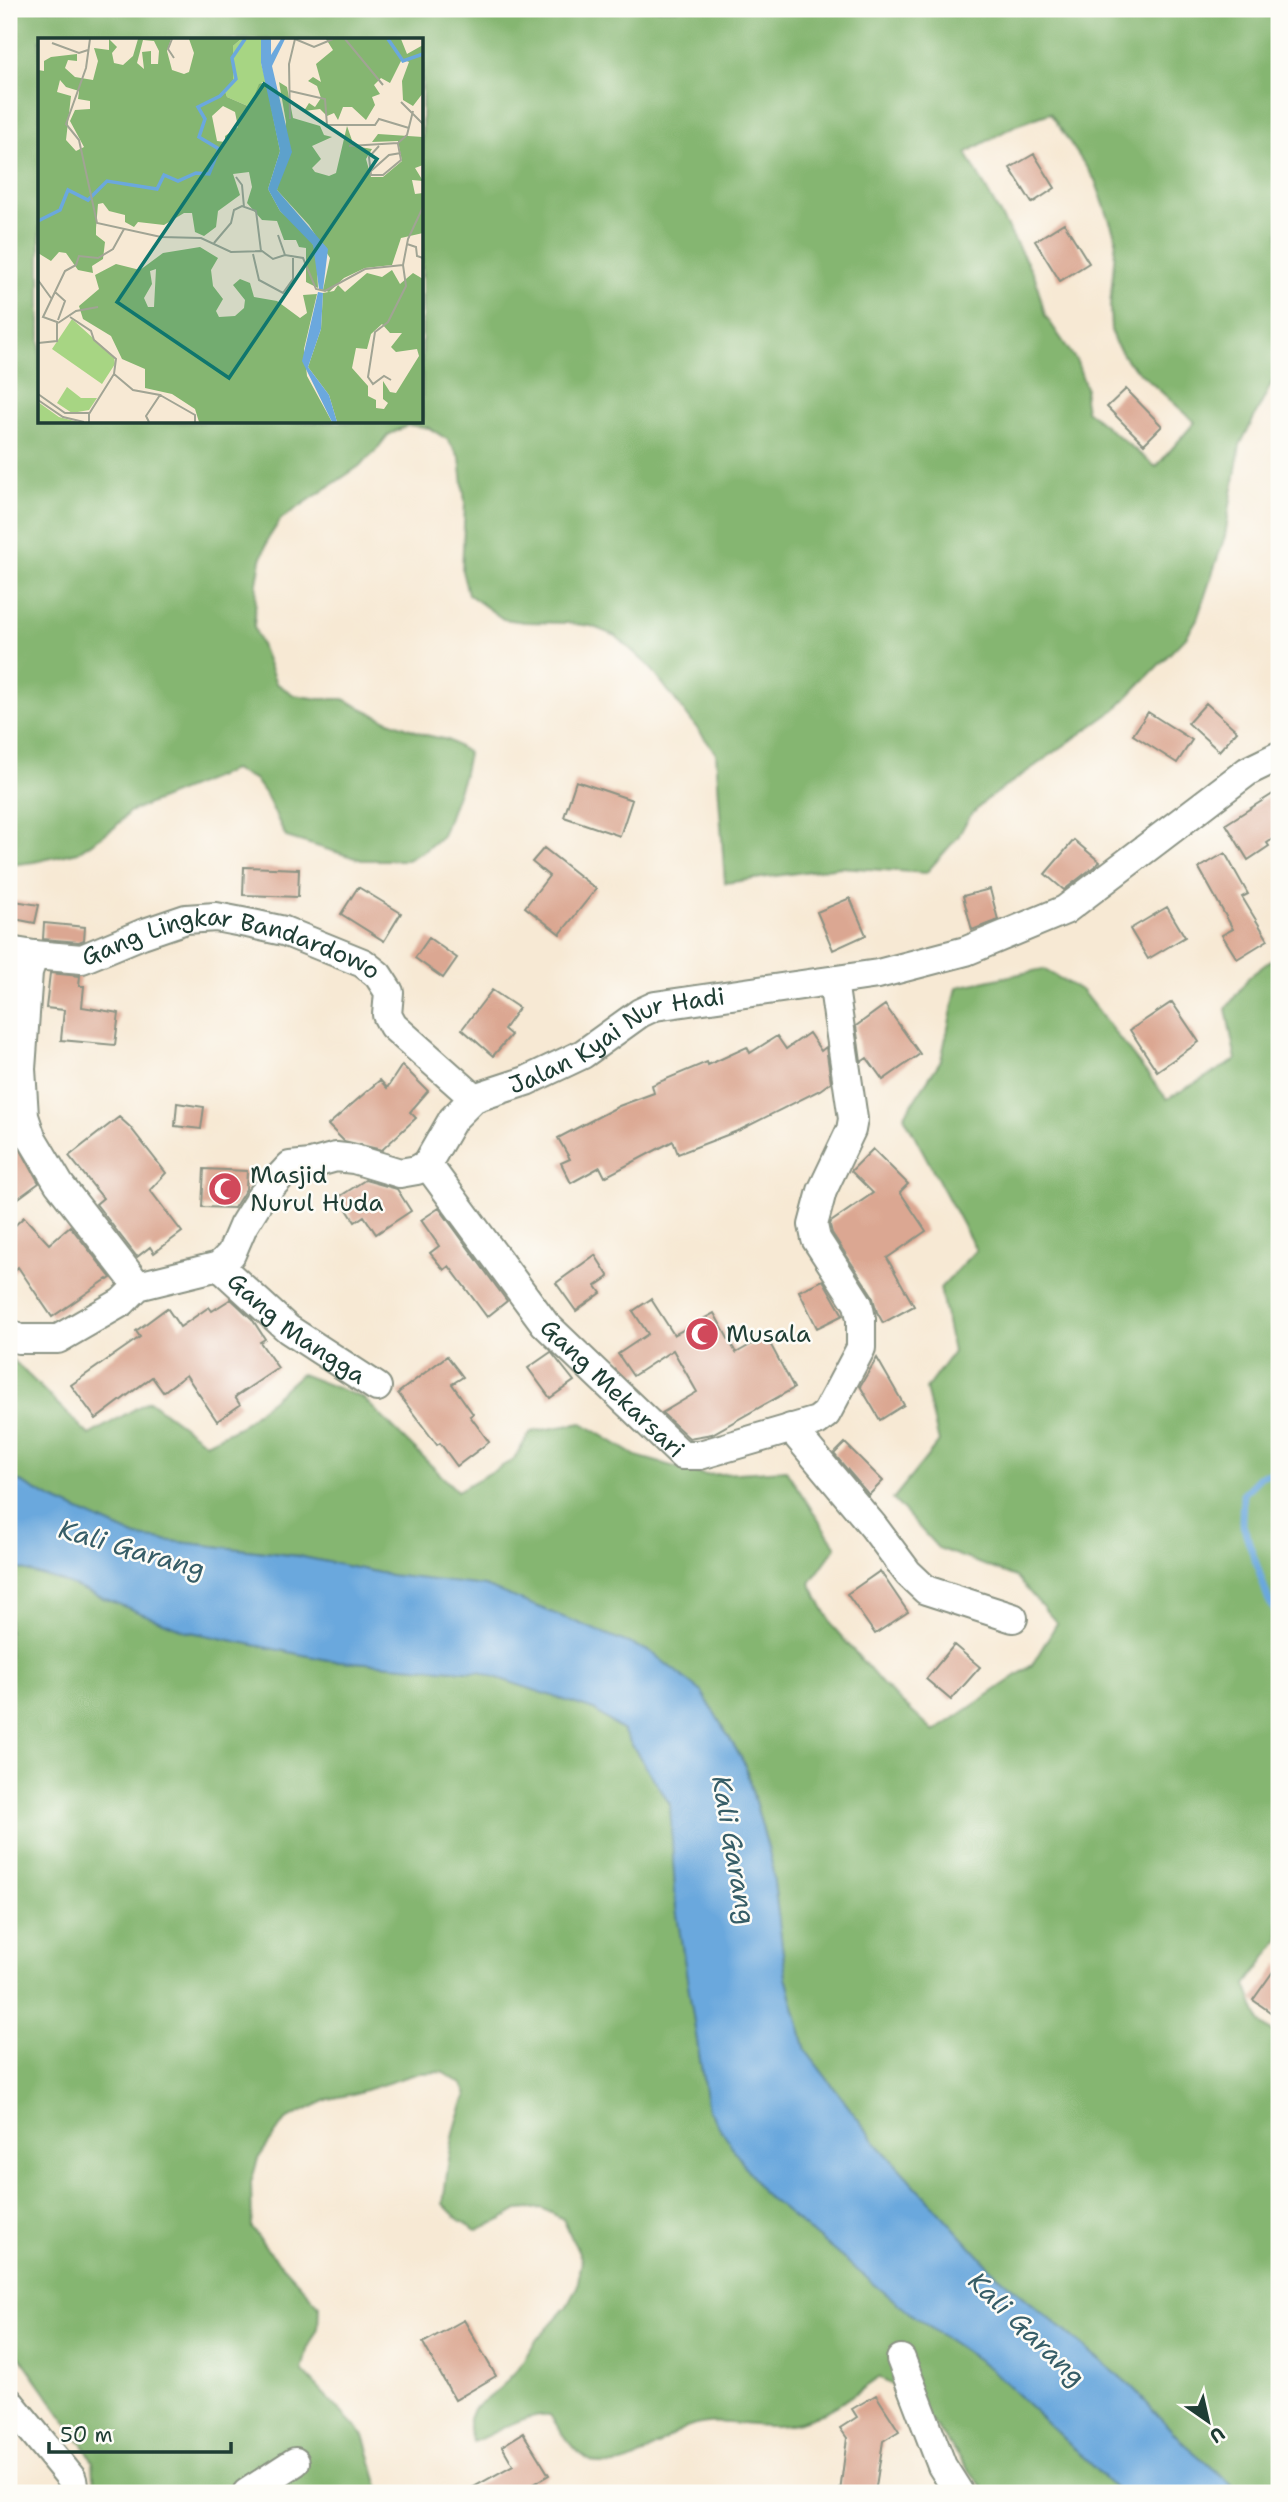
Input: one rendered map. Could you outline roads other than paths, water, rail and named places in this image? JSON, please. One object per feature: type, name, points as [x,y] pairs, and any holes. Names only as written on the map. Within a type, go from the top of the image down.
[{"type":"street","name":"Jalan Kyai Nur Hadi","points":[[426,1164],[453,1119],[474,1098],[526,1081],[583,1054],[640,1013],[655,1006],[878,974],[967,951],[1065,910],[1248,771],[1279,756]]},
{"type":"street","name":"Gang Lingkar Bandardowo","points":[[138,1286],[58,1184],[31,1137],[24,1116],[21,1069],[28,972],[21,953],[82,959],[186,919],[216,917],[284,931],[363,963],[378,975],[389,992],[387,1015],[393,1026],[474,1098]]},
{"type":"street","name":"Gang Mekarsari","points":[[426,1164],[545,1324],[682,1455],[700,1455],[817,1421],[826,1414],[861,1348],[858,1304],[816,1239],[813,1225],[822,1191],[851,1130],[853,1119],[833,981]]},
{"type":"street","points":[[9,1333],[18,1339],[58,1339],[122,1302],[138,1286],[219,1266],[231,1254],[243,1226],[261,1197],[290,1166],[336,1157],[354,1159],[400,1173],[417,1170],[426,1164]]},
{"type":"street","name":"Gang Mangga","points":[[219,1266],[288,1329],[377,1387]]},
{"type":"street","points":[[791,1428],[916,1582],[926,1590],[1013,1618]]},
{"type":"street","points":[[901,2358],[942,2466],[959,2493]]},
{"type":"street","points":[[9,2402],[72,2479],[74,2493]]},
{"type":"street","points":[[247,2493],[295,2462]]},
{"type":"water","name":"Kali Garang","points":[[9,1476],[48,1497],[137,1537],[298,1556],[390,1575],[485,1586],[651,1652],[702,1692],[744,1763],[771,1859],[786,1977],[806,2051],[877,2144],[995,2273],[1132,2387],[1184,2444],[1242,2493],[1120,2493],[991,2369],[912,2315],[762,2192],[708,2110],[676,1908],[670,1804],[623,1731],[594,1710],[480,1672],[328,1660],[186,1631],[58,1580],[9,1566]]},
{"type":"waterway","points":[[1279,1471],[1261,1476],[1243,1494],[1242,1522],[1269,1601],[1279,1616]]},
{"type":"place","name":"Masjid Nurul Huda","points":[[225,1189]]},
{"type":"place","name":"Musala","points":[[702,1334]]}]
